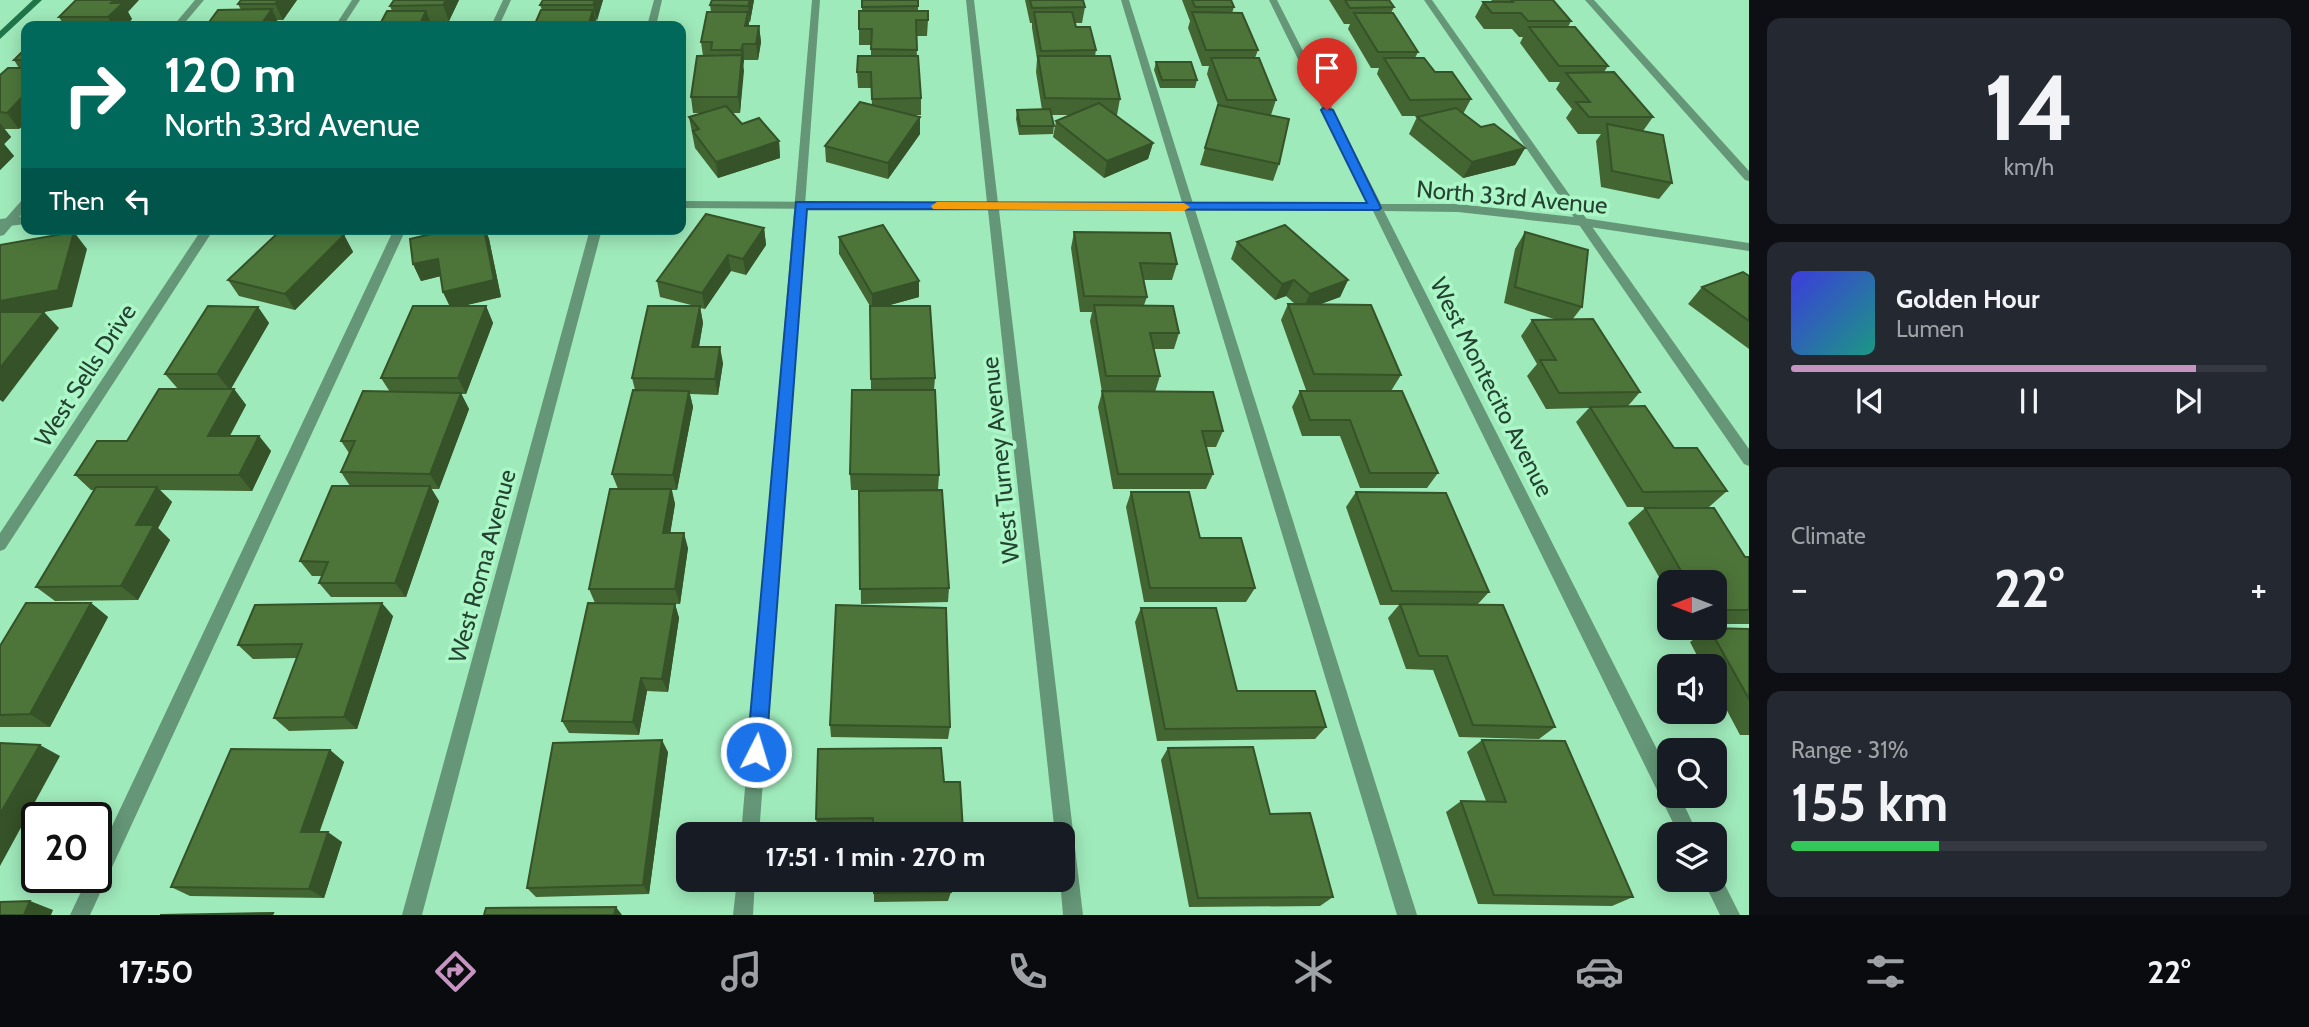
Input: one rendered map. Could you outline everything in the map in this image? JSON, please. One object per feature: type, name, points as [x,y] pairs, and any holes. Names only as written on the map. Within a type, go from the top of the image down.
[{"type":"street","points":[[0,36],[38,0]]},
{"type":"street","points":[[181,21],[200,0]]},
{"type":"street","points":[[342,21],[356,0]]},
{"type":"street","points":[[497,21],[507,0]]},
{"type":"street","points":[[652,21],[658,0]]},
{"type":"street","points":[[751,822],[816,0]]},
{"type":"street","name":"West Turney Avenue","points":[[970,0],[1073,915]]},
{"type":"street","points":[[1125,0],[1191,207],[1407,915]]},
{"type":"street","name":"West Montecito Avenue","points":[[1273,0],[1657,770]]},
{"type":"street","points":[[1428,0],[1749,460]]},
{"type":"street","points":[[1589,0],[1749,178]]},
{"type":"street","name":"North 33rd Avenue","points":[[686,205],[1458,208],[1583,222],[1749,247]]},
{"type":"street","points":[[0,232],[4,223],[21,207]]},
{"type":"street","name":"West Sells Drive","points":[[0,545],[204,235]]},
{"type":"street","points":[[80,915],[397,235]]},
{"type":"street","name":"West Roma Avenue","points":[[412,915],[594,235]]},
{"type":"street","points":[[743,915],[745,892]]},
{"type":"street","points":[[1718,892],[1730,915]]},
{"type":"building","points":[[76,0],[114,0],[111,3],[123,3],[108,17],[59,17]]},
{"type":"building","points":[[241,0],[278,0],[275,4],[238,4]]},
{"type":"building","points":[[394,0],[446,0],[443,5],[390,6]]},
{"type":"building","points":[[543,0],[595,0],[593,5],[540,5]]},
{"type":"building","points":[[712,0],[750,0],[748,6],[710,5]]},
{"type":"building","points":[[862,0],[918,0],[918,6],[862,7]]},
{"type":"building","points":[[1030,0],[1083,0],[1085,7],[1032,8]]},
{"type":"building","points":[[1192,0],[1231,0],[1234,7],[1195,7]]},
{"type":"building","points":[[1345,0],[1389,0],[1394,7],[1350,8]]},
{"type":"building","points":[[1511,0],[1553,0],[1571,21],[1528,21],[1521,13],[1492,13],[1483,2],[1513,2]]},
{"type":"building","points":[[272,9],[264,21],[210,21],[218,10]]},
{"type":"building","points":[[541,10],[593,10],[590,21],[536,21]]},
{"type":"building","points":[[387,11],[426,11],[421,21],[382,21]]},
{"type":"building","points":[[859,11],[928,11],[928,20],[916,20],[917,50],[871,49],[872,29],[859,29]]},
{"type":"building","points":[[707,12],[748,12],[745,26],[759,26],[756,44],[743,44],[741,50],[711,50],[712,42],[701,42]]},
{"type":"building","points":[[1034,12],[1072,12],[1076,27],[1090,27],[1096,50],[1041,51]]},
{"type":"building","points":[[1192,12],[1242,13],[1258,50],[1206,50]]},
{"type":"building","points":[[1354,13],[1393,13],[1418,52],[1378,52]]},
{"type":"building","points":[[1529,27],[1575,27],[1608,66],[1559,66]]},
{"type":"building","points":[[742,55],[738,97],[691,97],[697,56]]},
{"type":"building","points":[[858,56],[918,56],[921,98],[872,99],[871,72],[857,72]]},
{"type":"building","points":[[1038,56],[1110,56],[1120,99],[1045,98]]},
{"type":"building","points":[[1211,58],[1259,58],[1276,100],[1227,100]]},
{"type":"building","points":[[1384,58],[1424,58],[1435,72],[1452,72],[1471,99],[1410,100]]},
{"type":"building","points":[[1156,62],[1191,62],[1197,80],[1162,80]]},
{"type":"building","points":[[8,68],[21,68],[21,98],[7,113],[0,112],[0,75]]},
{"type":"building","points":[[1614,72],[1653,117],[1589,117],[1576,102],[1590,102],[1566,73]]},
{"type":"building","points":[[860,102],[920,117],[888,163],[825,146]]},
{"type":"building","points":[[1099,103],[1153,143],[1107,161],[1056,121]]},
{"type":"building","points":[[1218,105],[1289,119],[1279,164],[1205,148]]},
{"type":"building","points":[[726,106],[742,124],[759,118],[779,141],[716,162],[693,131],[699,129],[689,117]]},
{"type":"building","points":[[1456,108],[1481,127],[1494,124],[1525,148],[1472,162],[1417,117]]},
{"type":"building","points":[[1050,109],[1054,126],[1020,126],[1017,110]]},
{"type":"building","points":[[1607,124],[1663,135],[1672,183],[1612,171]]},
{"type":"building","points":[[706,214],[764,228],[743,259],[728,255],[702,293],[657,281]]},
{"type":"building","points":[[883,225],[919,281],[872,294],[839,237]]},
{"type":"building","points":[[1285,225],[1348,280],[1310,294],[1294,280],[1282,284],[1237,242]]},
{"type":"building","points":[[1074,232],[1170,233],[1177,264],[1140,263],[1147,297],[1084,296]]},
{"type":"building","points":[[1525,232],[1588,250],[1582,307],[1515,287]]},
{"type":"building","points":[[57,235],[73,235],[58,290],[0,301],[0,245]]},
{"type":"building","points":[[276,235],[344,235],[285,294],[228,280]]},
{"type":"building","points":[[427,235],[485,235],[494,280],[443,292],[438,259],[413,264],[410,239]]},
{"type":"building","points":[[1743,272],[1749,276],[1749,321],[1702,287]]},
{"type":"building","points":[[1288,304],[1371,305],[1401,375],[1314,374]]},
{"type":"building","points":[[1094,305],[1173,306],[1179,333],[1150,333],[1160,376],[1106,376]]},
{"type":"building","points":[[208,306],[258,307],[217,374],[165,374]]},
{"type":"building","points":[[413,306],[486,306],[458,378],[381,378]]},
{"type":"building","points":[[648,306],[700,306],[692,347],[720,347],[715,379],[632,378]]},
{"type":"building","points":[[870,306],[930,306],[935,378],[871,379]]},
{"type":"building","points":[[0,312],[44,312],[0,368]]},
{"type":"building","points":[[1593,319],[1640,392],[1559,393],[1540,360],[1556,360],[1532,320]]},
{"type":"building","points":[[159,389],[234,389],[208,436],[259,436],[239,475],[75,475],[97,441],[127,441]]},
{"type":"building","points":[[633,390],[689,391],[673,475],[612,474]]},
{"type":"building","points":[[852,390],[935,390],[939,475],[850,474]]},
{"type":"building","points":[[363,391],[461,393],[430,474],[341,472],[355,441],[341,441]]},
{"type":"building","points":[[1102,391],[1213,392],[1223,431],[1202,431],[1213,474],[1118,474]]},
{"type":"building","points":[[1300,391],[1402,391],[1438,473],[1370,473],[1350,420],[1310,420]]},
{"type":"building","points":[[1645,406],[1674,448],[1697,448],[1727,491],[1643,492],[1590,407]]},
{"type":"building","points":[[332,486],[430,486],[395,583],[319,583],[328,562],[300,561]]},
{"type":"building","points":[[96,487],[157,487],[136,525],[154,525],[121,586],[36,587]]},
{"type":"building","points":[[610,489],[671,489],[663,533],[684,533],[675,589],[589,589]]},
{"type":"building","points":[[942,490],[949,588],[860,589],[859,491]]},
{"type":"building","points":[[1131,492],[1189,492],[1200,538],[1241,538],[1255,588],[1150,588]]},
{"type":"building","points":[[1356,492],[1446,493],[1489,592],[1392,591]]},
{"type":"building","points":[[1645,508],[1714,508],[1745,557],[1749,557],[1749,610],[1727,610],[1727,570],[1681,570]]},
{"type":"building","points":[[26,603],[91,603],[30,714],[0,715],[0,646]]},
{"type":"building","points":[[382,603],[344,717],[274,718],[302,644],[238,645],[255,605]]},
{"type":"building","points":[[588,603],[675,604],[662,679],[641,678],[633,722],[562,721]]},
{"type":"building","points":[[1400,604],[1503,605],[1555,727],[1473,725],[1447,656],[1419,656]]},
{"type":"building","points":[[836,605],[946,608],[950,727],[830,725]]},
{"type":"building","points":[[1141,608],[1216,608],[1237,691],[1315,691],[1326,727],[1165,729]]},
{"type":"building","points":[[1727,628],[1749,629],[1749,699],[1727,660],[1727,654],[1724,654],[1716,640],[1727,640]]},
{"type":"building","points":[[662,740],[643,885],[527,888],[553,743]]},
{"type":"building","points":[[1482,740],[1565,741],[1633,897],[1494,895],[1461,801],[1506,802]]},
{"type":"building","points":[[0,743],[40,745],[0,814]]},
{"type":"building","points":[[1253,747],[1270,814],[1310,813],[1333,897],[1198,898],[1168,748]]},
{"type":"building","points":[[941,748],[944,782],[960,782],[962,822],[873,822],[873,818],[816,819],[818,749]]},
{"type":"building","points":[[231,749],[330,750],[301,832],[328,832],[309,889],[171,887]]},
{"type":"building","points":[[874,892],[951,892],[874,893]]},
{"type":"building","points":[[30,901],[24,915],[0,915],[0,902]]},
{"type":"building","points":[[616,907],[614,915],[484,915],[486,908]]},
{"type":"building","points":[[273,913],[272,915],[160,915]]},
{"type":"slow traffic","points":[[937,206],[1184,207]]},
{"type":"route","points":[[756,752],[801,205],[1375,208],[1327,110]]}]
